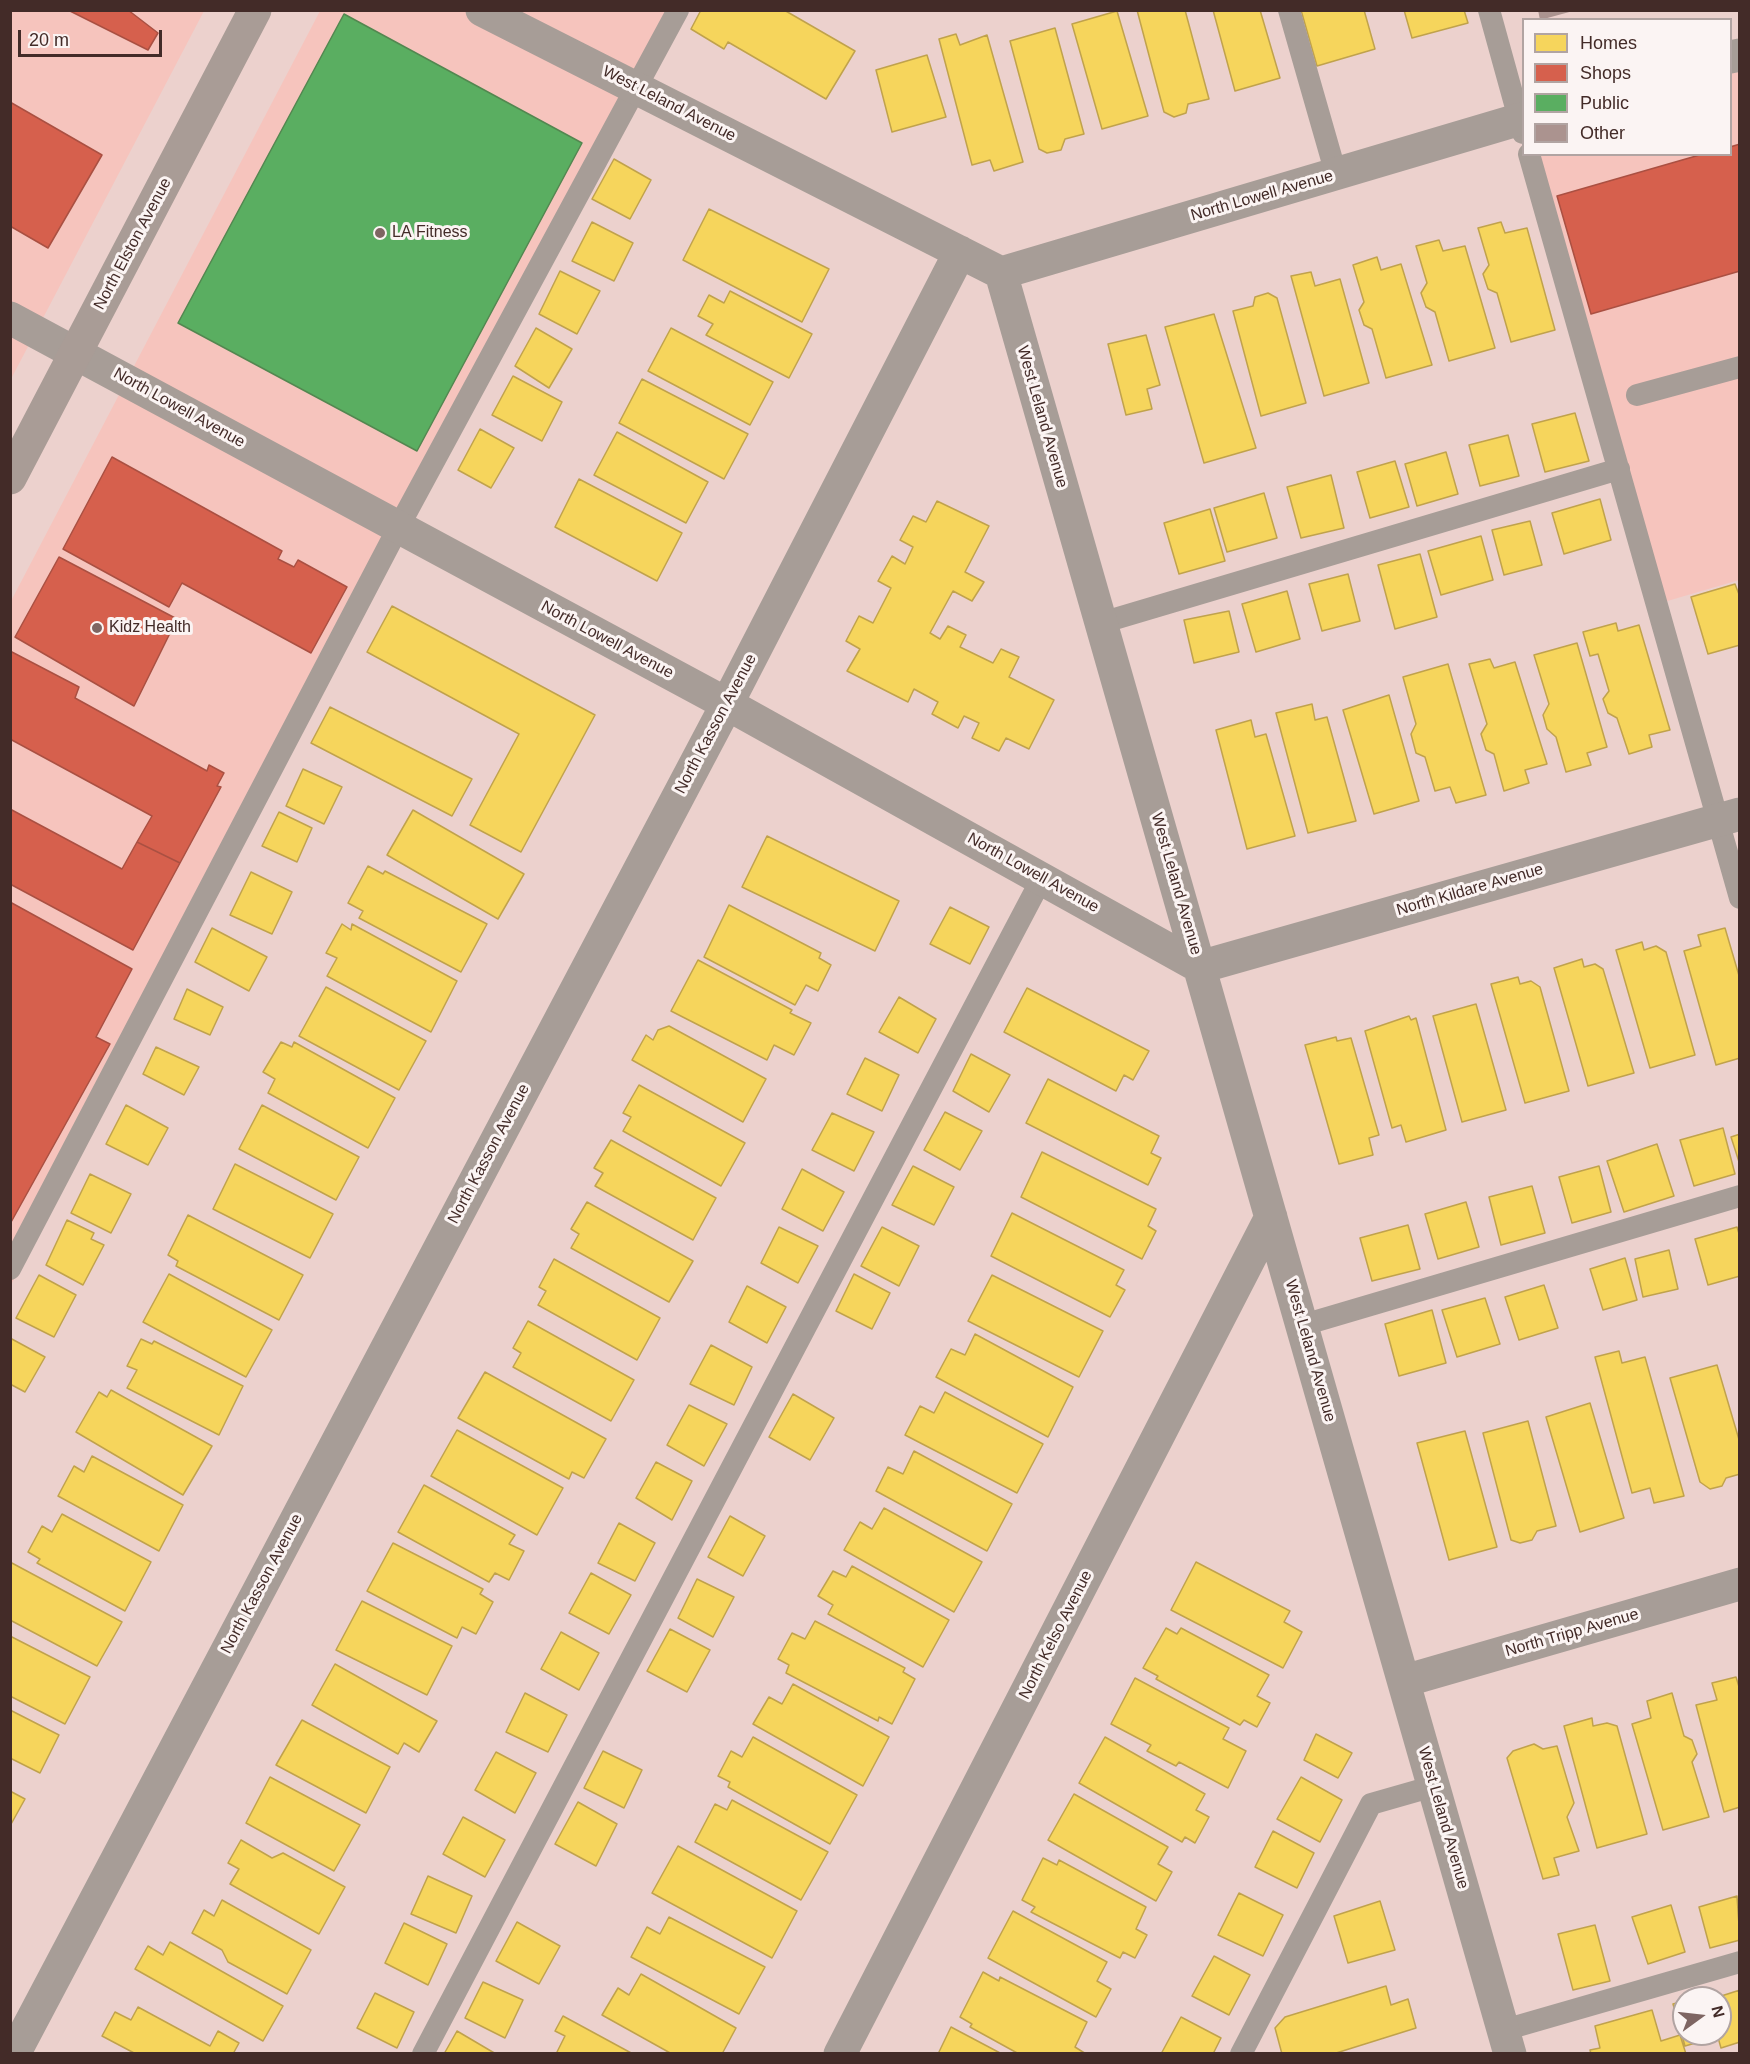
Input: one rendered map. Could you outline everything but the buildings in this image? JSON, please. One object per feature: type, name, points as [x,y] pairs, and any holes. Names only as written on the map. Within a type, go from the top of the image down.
[{"type":"main road","name":"North Elston Avenue","points":[[10,478],[76,352],[244,16]]},
{"type":"street","name":"West Leland Avenue","points":[[482,10],[523,20],[636,87],[1001,273],[1507,2042]]},
{"type":"street","name":"North Lowell Avenue","points":[[1001,273],[1336,174],[1522,124]]},
{"type":"street","name":"North Kasson Avenue","points":[[14,2054],[728,704],[960,252]]},
{"type":"street","name":"North Lowell Avenue","points":[[10,318],[728,704],[1200,967]]},
{"type":"street","name":"North Kildare Avenue","points":[[1200,967],[1729,817]]},
{"type":"street","name":"North Kelso Avenue","points":[[840,2054],[1271,1217]]},
{"type":"street","name":"North Tripp Avenue","points":[[1404,1681],[1740,1584]]},
{"type":"lane","points":[[10,1269],[398,528],[678,10]]},
{"type":"lane","points":[[1289,10],[1336,174]]},
{"type":"lane","points":[[1489,10],[1522,124]]},
{"type":"lane","points":[[1530,156],[1619,469],[1729,817],[1740,898]]},
{"type":"lane","points":[[1637,395],[1740,367]]},
{"type":"lane","points":[[1101,623],[1619,469]]},
{"type":"lane","points":[[423,2054],[1042,878]]},
{"type":"lane","points":[[1303,1325],[1740,1196]]},
{"type":"lane","points":[[1241,2054],[1371,1804],[1434,1786]]},
{"type":"lane","points":[[1507,2042],[1740,1962]]},
{"type":"shaded area","points":[[11,11],[204,11],[11,379]]},
{"type":"shaded area","points":[[320,11],[679,11],[11,1285],[11,601]]},
{"type":"shaded area","points":[[1739,61],[1739,580],[1664,602],[1535,156],[1732,156],[1732,64]]},
{"type":"place","name":"LA Fitness","points":[[380,233]]},
{"type":"place","name":"Kidz Health","points":[[97,628]]}]
